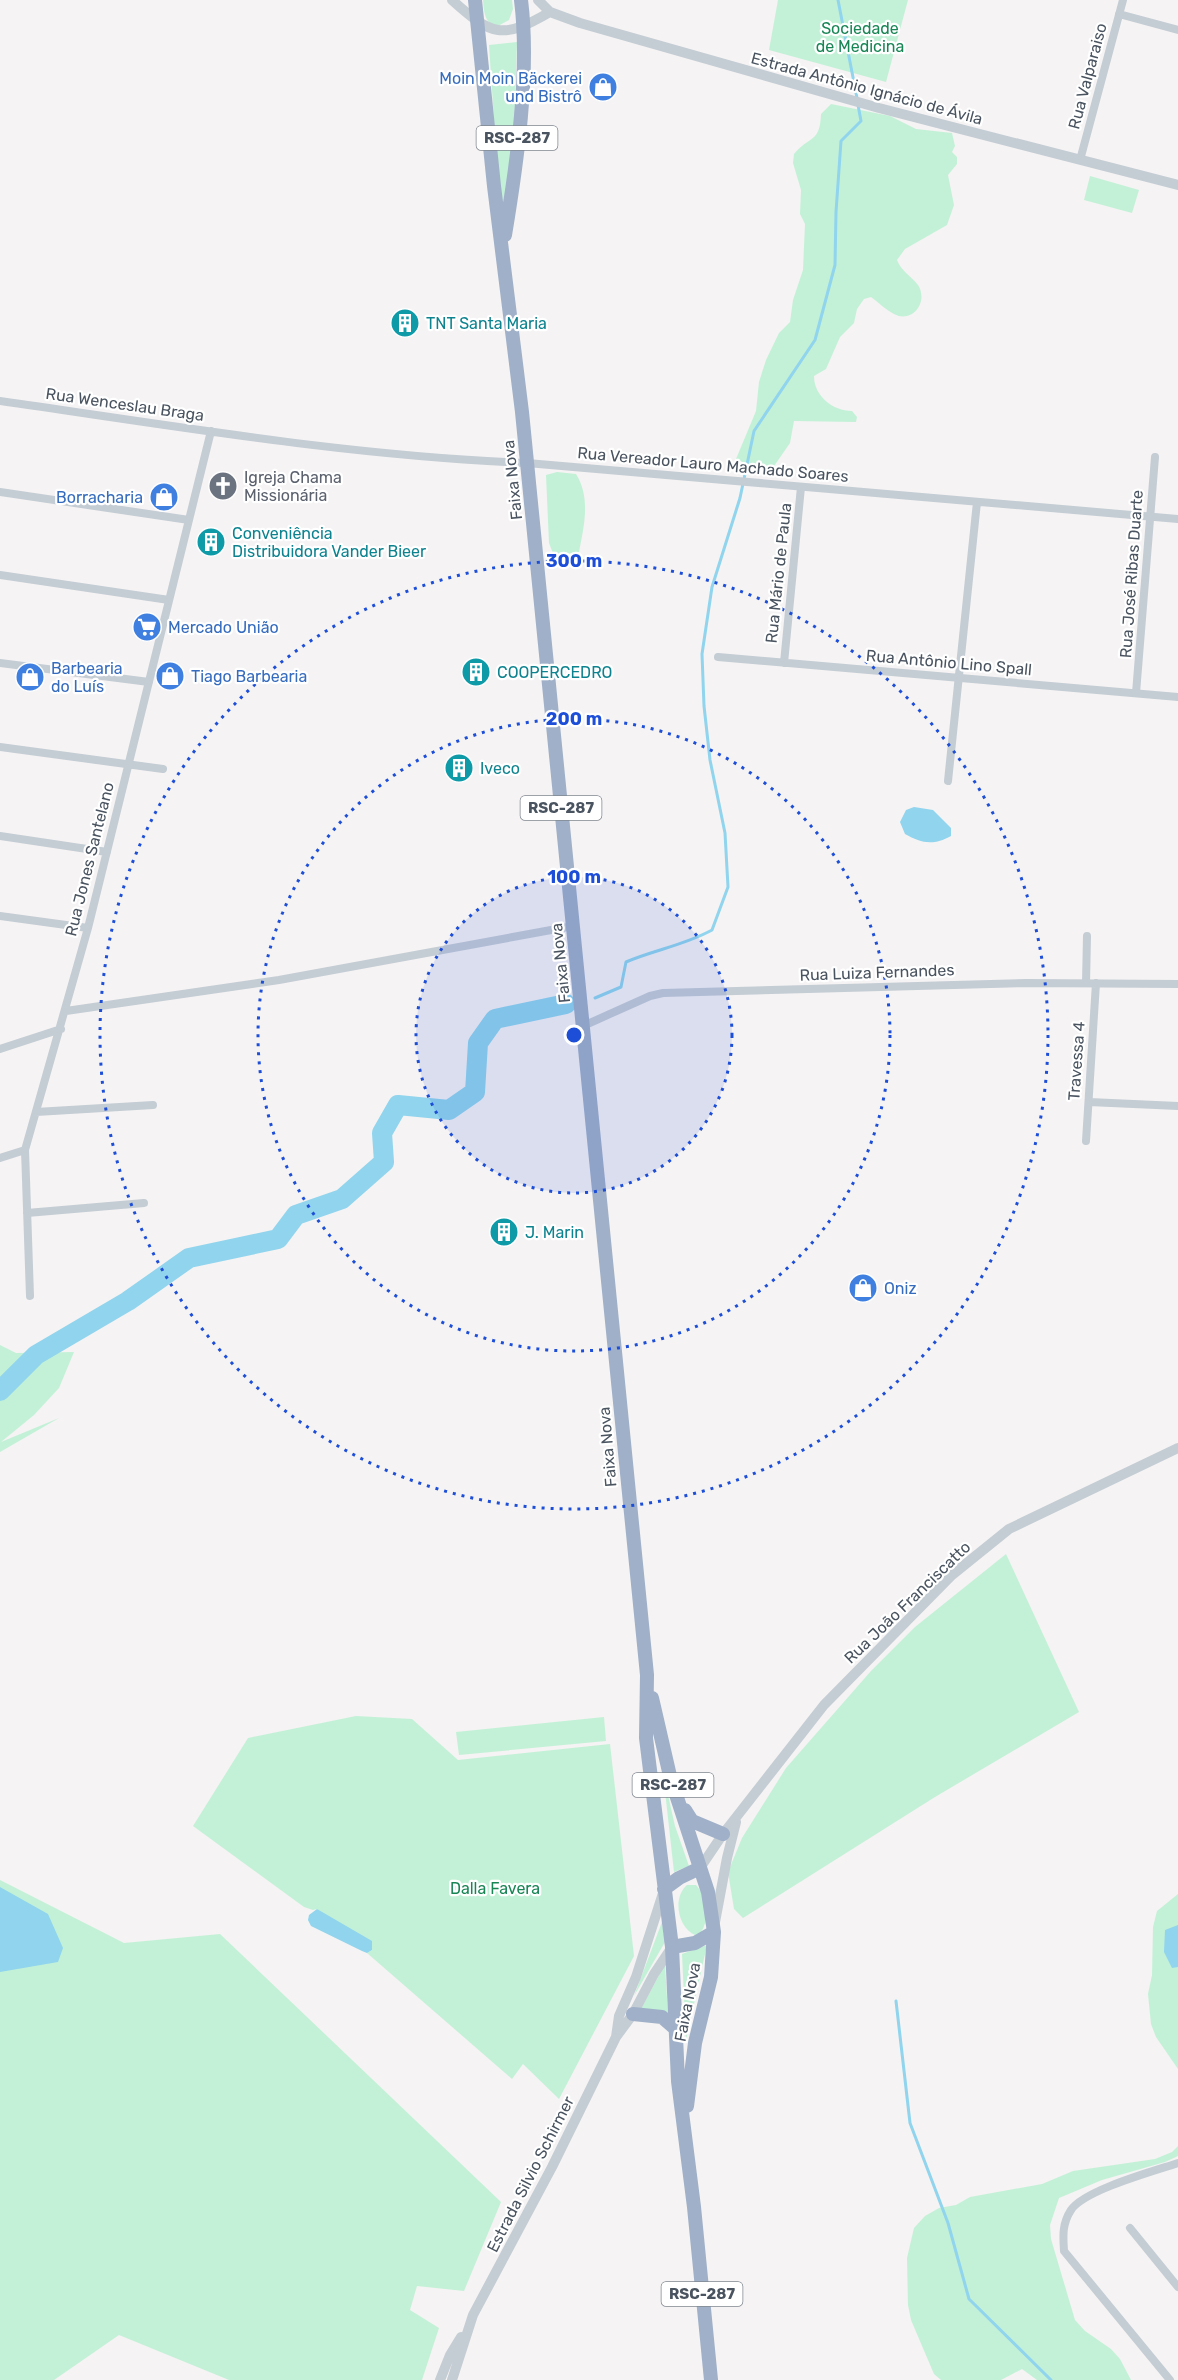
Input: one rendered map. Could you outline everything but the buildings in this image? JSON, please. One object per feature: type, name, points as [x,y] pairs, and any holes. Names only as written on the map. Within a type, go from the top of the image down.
[{"type":"highway","name":"Faixa Nova","points":[[475,0],[527,463],[583,1026],[647,1676],[646,1738],[672,1947],[678,2081],[685,2127],[711,2380]]},
{"type":"highway","name":"Faixa Nova","points":[[503,248],[522,93],[524,26],[521,0]]},
{"type":"highway","name":"Faixa Nova","points":[[647,1676],[670,1776],[708,1892],[714,1932],[711,1977],[695,2043],[685,2127]]},
{"type":"highway","points":[[679,1802],[692,1821],[723,1834]]},
{"type":"highway","points":[[664,1889],[679,1878],[700,1868]]},
{"type":"highway","points":[[672,1947],[695,1943],[714,1932]]},
{"type":"highway","points":[[633,2014],[662,2017],[677,2030]]},
{"type":"street","points":[[452,0],[478,23],[493,30],[524,26],[550,12]]},
{"type":"street","name":"Estrada Antônio Ignácio de Ávila","points":[[538,0],[550,12],[580,23],[879,108],[1178,185]]},
{"type":"street","name":"Rua Valparaiso","points":[[1080,160],[1123,0]]},
{"type":"street","points":[[1119,14],[1178,30]]},
{"type":"street","name":"Rua Wenceslau Braga","points":[[0,401],[246,436]]},
{"type":"street","name":"Rua Jones Santelano","points":[[30,1296],[25,1150],[88,928],[211,431]]},
{"type":"street","name":"Rua Vereador Lauro Machado Soares","points":[[246,436],[442,460],[527,463],[1178,519]]},
{"type":"street","name":"Rua José Ribas Duarte","points":[[1136,693],[1155,457]]},
{"type":"street","name":"Rua Mário de Paula","points":[[784,663],[801,487]]},
{"type":"street","points":[[0,492],[189,520]]},
{"type":"street","points":[[948,781],[977,502]]},
{"type":"street","points":[[0,575],[169,600]]},
{"type":"street","name":"Rua Antônio Lino Spall","points":[[718,657],[1178,697]]},
{"type":"street","points":[[0,663],[149,682]]},
{"type":"street","points":[[0,747],[163,769]]},
{"type":"street","points":[[0,836],[107,852]]},
{"type":"street","points":[[0,916],[88,928]]},
{"type":"street","points":[[66,1011],[279,980],[573,926]]},
{"type":"street","points":[[1086,983],[1087,936]]},
{"type":"street","name":"Rua Luiza Fernandes","points":[[583,1026],[650,996],[663,993],[1027,982],[1178,984]]},
{"type":"street","name":"Travessa 4","points":[[1086,1141],[1096,983]]},
{"type":"street","points":[[0,1049],[61,1029]]},
{"type":"street","points":[[1089,1102],[1178,1106]]},
{"type":"street","points":[[36,1112],[153,1105]]},
{"type":"street","points":[[0,1158],[25,1150]]},
{"type":"street","points":[[27,1213],[144,1203]]},
{"type":"street","name":"Rua João Franciscatto","points":[[700,1868],[723,1834],[824,1705],[952,1575],[1009,1529],[1178,1448]]},
{"type":"street","name":"Rua João Franciscatto","points":[[714,1932],[726,1858],[736,1819]]},
{"type":"street","name":"Estrada Silvio Schirmer","points":[[616,2037],[619,2016],[636,1977],[664,1889]]},
{"type":"street","name":"Estrada Silvio Schirmer","points":[[440,2380],[450,2355],[470,2324],[616,2037],[633,2014],[654,1974],[672,1947]]},
{"type":"street","points":[[1170,2380],[1064,2251],[1062,2229],[1072,2208],[1100,2190],[1178,2163]]},
{"type":"street","points":[[1130,2228],[1178,2287]]},
{"type":"street","name":"Estrada Silvio Schirmer","points":[[452,2380],[470,2324]]},
{"type":"green space","points":[[483,0],[512,0],[513,9],[509,20],[496,27],[492,25],[485,16]]},
{"type":"green space","name":"Sociedade de Medicina","points":[[778,0],[908,0],[886,82],[769,50]]},
{"type":"green space","points":[[517,42],[514,131],[505,210],[500,210],[489,45]]},
{"type":"green space","points":[[831,104],[890,116],[916,129],[952,133],[955,146],[952,152],[957,157],[957,164],[948,175],[954,205],[947,225],[905,249],[897,260],[921,292],[917,310],[907,316],[901,316],[891,312],[871,297],[864,299],[857,309],[854,323],[840,337],[826,369],[814,376],[821,396],[838,408],[852,411],[857,417],[856,422],[794,421],[790,443],[772,469],[758,469],[736,459],[756,411],[759,382],[766,360],[779,333],[790,322],[793,300],[803,270],[805,224],[800,214],[801,190],[793,163],[794,154],[819,130],[821,114]]},
{"type":"green space","points":[[1090,176],[1139,190],[1132,213],[1084,200]]},
{"type":"green space","points":[[557,472],[576,474],[584,493],[585,512],[579,552],[554,556],[549,543],[546,475]]},
{"type":"green space","points":[[0,1345],[16,1353],[74,1352],[59,1388],[34,1415],[1,1442],[59,1418],[0,1452]]},
{"type":"green space","points":[[1006,1554],[1079,1712],[935,1797],[743,1918],[734,1909],[728,1872],[742,1838],[786,1768],[871,1671],[915,1627]]},
{"type":"green space","name":"Dalla Favera","points":[[356,1716],[412,1719],[458,1760],[610,1744],[634,1956],[559,2099],[523,2064],[512,2079],[367,1953],[372,1950],[317,1909],[304,1907],[193,1826],[248,1738]]},
{"type":"green space","points":[[604,1717],[606,1741],[459,1755],[456,1732]]},
{"type":"green space","points":[[663,1773],[675,1826],[689,1866],[674,1872]]},
{"type":"green space","points":[[0,1880],[124,1943],[220,1934],[501,2202],[464,2291],[417,2286],[410,2310],[439,2328],[422,2380],[229,2380],[119,2335],[54,2380],[0,2380]]},
{"type":"green space","points":[[687,1885],[696,1885],[705,1901],[706,1921],[701,1932],[695,1935],[684,1926],[679,1912],[680,1897]]},
{"type":"green space","points":[[1178,1894],[1178,2069],[1156,2037],[1151,2024],[1148,1994],[1152,1975],[1153,1927],[1157,1911]]},
{"type":"green space","points":[[662,1922],[665,1942],[634,1996]]},
{"type":"green space","points":[[707,1945],[686,2040],[682,1954]]},
{"type":"green space","points":[[665,1964],[668,2015],[641,2009]]},
{"type":"green space","points":[[1178,2146],[1178,2156],[1165,2162],[1102,2180],[1059,2198],[1050,2225],[1051,2239],[1075,2320],[1085,2331],[1111,2349],[1120,2359],[1131,2380],[1037,2380],[1022,2369],[1001,2380],[941,2380],[934,2374],[911,2320],[908,2305],[907,2258],[914,2228],[925,2216],[939,2208],[956,2205],[970,2197],[1042,2184],[1073,2171],[1155,2159],[1172,2152]]},
{"type":"water","points":[[914,807],[933,810],[951,828],[951,836],[927,842],[916,840],[905,834],[900,822],[906,810]]},
{"type":"water","points":[[0,1887],[48,1914],[63,1948],[58,1962],[0,1972]]},
{"type":"water","points":[[317,1909],[372,1941],[372,1950],[367,1953],[311,1926],[308,1920],[309,1915]]},
{"type":"water","points":[[1178,1925],[1178,1967],[1172,1968],[1164,1952],[1165,1930]]},
{"type":"waterway","points":[[838,0],[857,98]]},
{"type":"waterway","points":[[595,998],[621,987],[626,962],[691,940],[712,930],[728,887],[725,833],[710,760],[704,706],[702,654],[712,587],[740,498],[754,431],[815,340],[835,265],[841,141],[861,121],[858,105]]},
{"type":"waterway","points":[[0,1391],[36,1355],[128,1301],[189,1258],[278,1239],[296,1215],[342,1199],[384,1162],[382,1133],[398,1105],[449,1110],[475,1092],[478,1043],[495,1019],[566,1004]]},
{"type":"waterway","points":[[896,2001],[910,2123],[948,2223],[969,2299],[1051,2380]]},
{"type":"place","name":"Moin Moin Bäckerei und Bistrô","points":[[603,87]]},
{"type":"place","name":"TNT Santa Maria","points":[[405,323]]},
{"type":"place","name":"Igreja Chama Missionária","points":[[223,486]]},
{"type":"place","name":"Borracharia","points":[[164,497]]},
{"type":"place","name":"Conveniência Distribuidora Vander Bieer","points":[[211,542]]},
{"type":"place","name":"Mercado União","points":[[147,627]]},
{"type":"place","name":"COOPERCEDRO","points":[[476,672]]},
{"type":"place","name":"Tiago Barbearia","points":[[170,676]]},
{"type":"place","name":"Barbearia do Luís","points":[[30,677]]},
{"type":"place","name":"Iveco","points":[[459,768]]},
{"type":"place","name":"J. Marin","points":[[504,1232]]},
{"type":"place","name":"Oniz","points":[[863,1288]]}]
